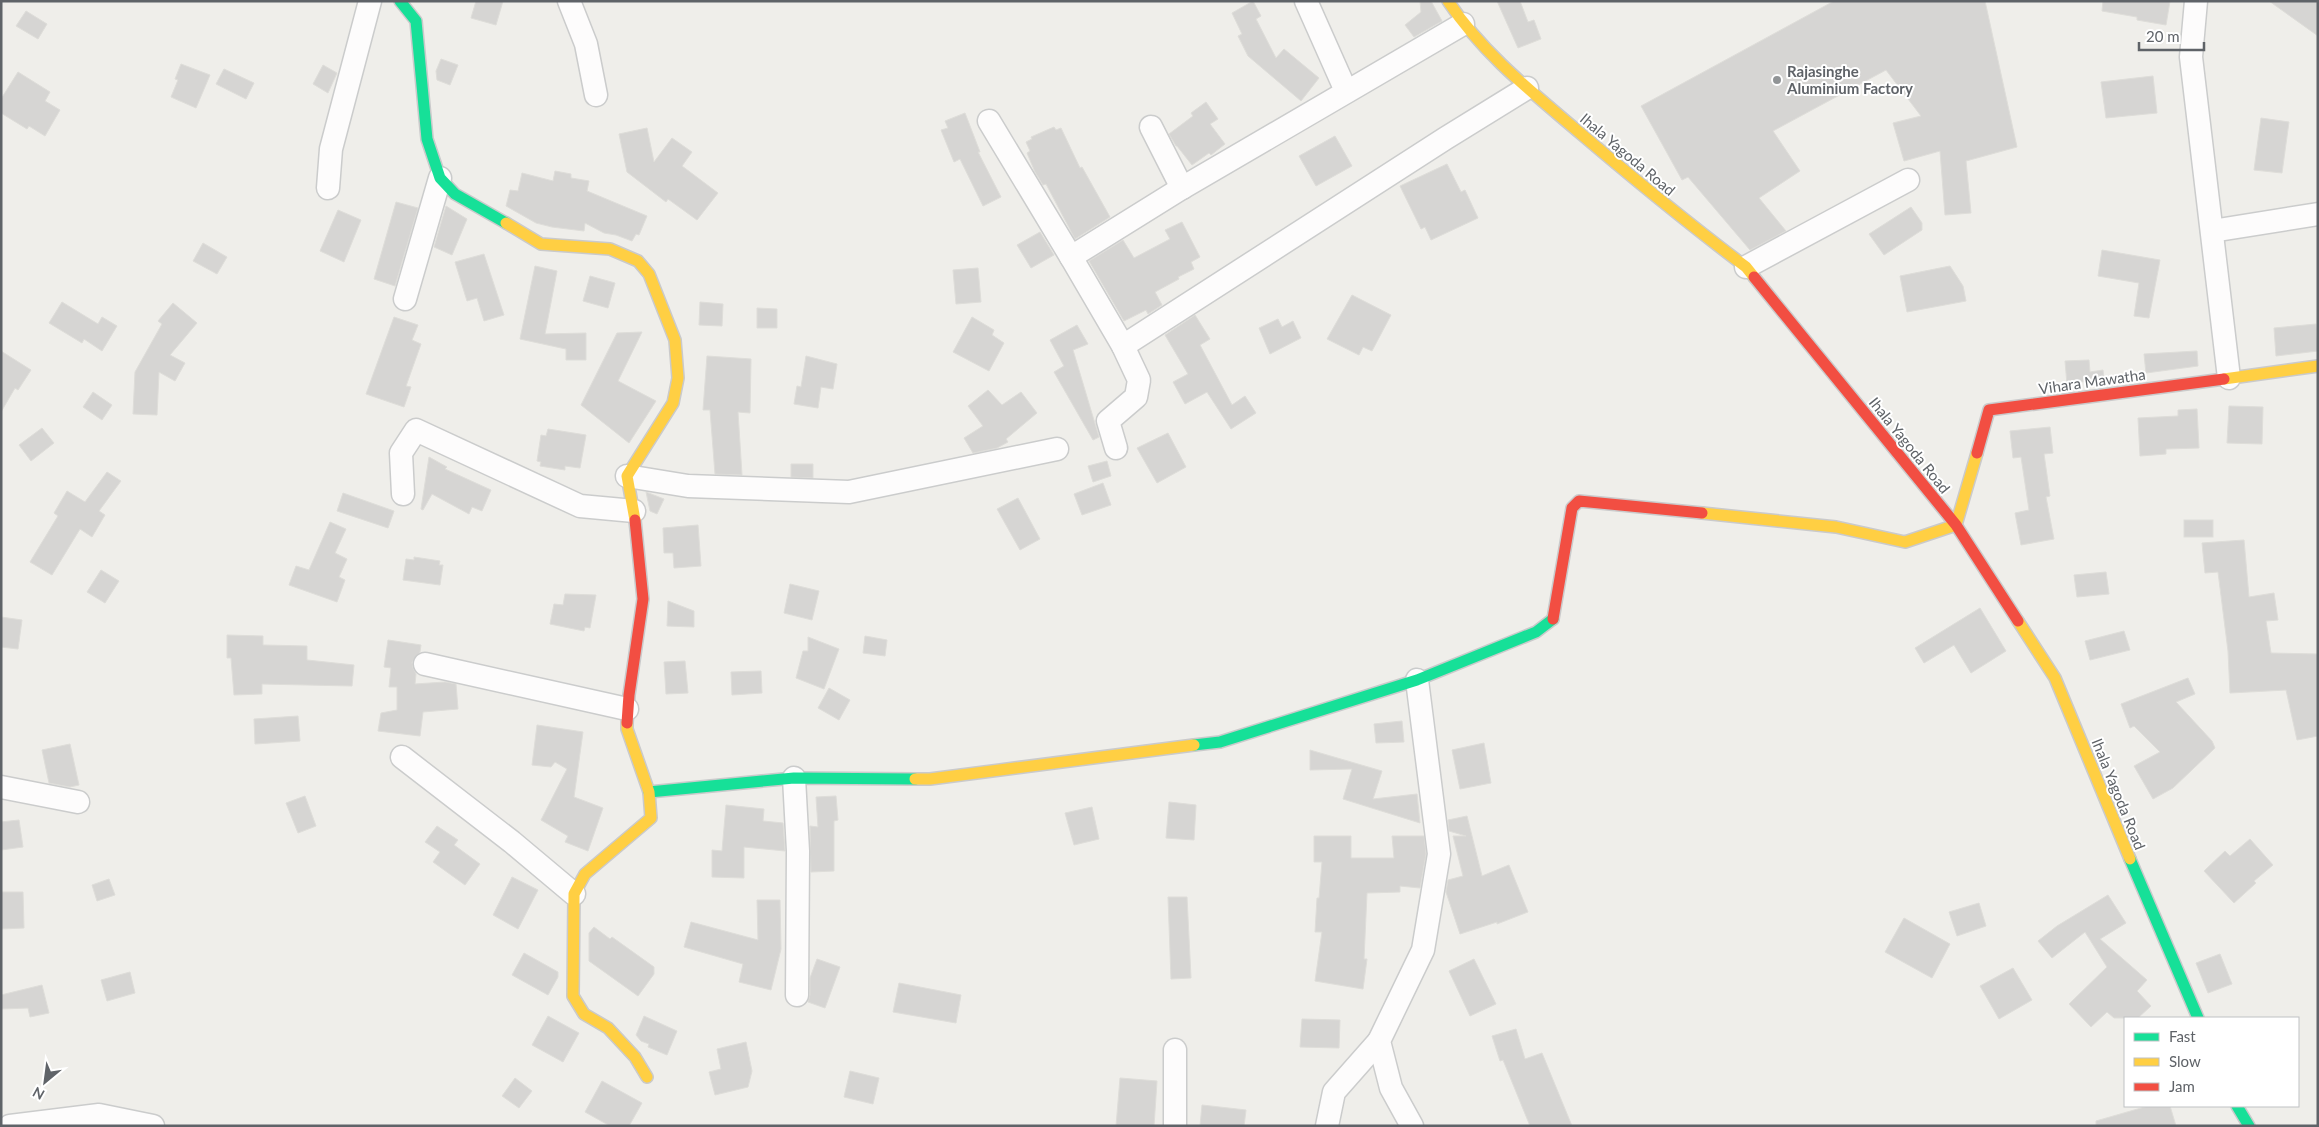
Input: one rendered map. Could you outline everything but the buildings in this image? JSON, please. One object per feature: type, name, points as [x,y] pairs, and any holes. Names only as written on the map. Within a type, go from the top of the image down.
[{"type":"street","points":[[328,188],[331,149],[370,1]]},
{"type":"street","points":[[400,1],[416,22],[427,139],[440,178],[455,194],[541,244],[610,249],[638,261],[649,274],[675,340],[678,378],[673,403],[627,476],[634,511],[643,599],[627,729],[649,792],[651,818],[585,874],[574,894],[573,996],[584,1014],[608,1028],[635,1056],[646,1077]]},
{"type":"street","points":[[569,1],[586,44],[596,95]]},
{"type":"street","points":[[1306,1],[1346,91]]},
{"type":"street","name":"Ihala Yagoda Road","points":[[1448,1],[1463,24],[1527,88],[1682,219],[1746,267],[1956,525],[2055,678],[2148,904],[2198,1017]]},
{"type":"street","points":[[2196,1],[2191,57],[2229,378]]},
{"type":"street","points":[[1071,257],[1182,188],[1463,24]]},
{"type":"street","points":[[1123,346],[1527,88]]},
{"type":"street","points":[[989,120],[1123,346],[1139,380],[1136,397],[1108,420],[1116,448]]},
{"type":"street","points":[[1151,127],[1182,188]]},
{"type":"street","points":[[405,299],[440,178]]},
{"type":"street","points":[[1746,267],[1908,180]]},
{"type":"street","points":[[2212,230],[2318,214]]},
{"type":"street","name":"Vihara Mawatha","points":[[1956,525],[1988,410],[2318,366]]},
{"type":"street","points":[[403,494],[400,453],[416,430],[580,506],[634,511]]},
{"type":"street","points":[[627,476],[688,486],[849,492],[1057,449]]},
{"type":"street","points":[[649,792],[794,778],[930,779],[1220,742],[1417,680],[1536,632],[1554,618],[1572,508],[1579,501],[1836,527],[1905,542],[1956,525]]},
{"type":"street","points":[[425,664],[628,710]]},
{"type":"street","points":[[1326,1126],[1334,1092],[1380,1041],[1423,950],[1439,854],[1417,680]]},
{"type":"street","points":[[402,757],[512,842],[574,894]]},
{"type":"street","points":[[794,778],[798,851],[797,995]]},
{"type":"street","points":[[1,787],[78,802]]},
{"type":"street","points":[[1380,1041],[1390,1088],[1412,1126]]},
{"type":"street","points":[[1175,1050],[1175,1126]]},
{"type":"street","points":[[2238,1107],[2249,1126]]},
{"type":"street","points":[[10,1126],[99,1115],[153,1126]]},
{"type":"traffic: fast","points":[[400,1],[416,21],[427,139],[440,178],[455,194],[506,223]]},
{"type":"traffic: fast","points":[[1194,745],[1220,742],[1417,680],[1536,632],[1553,619]]},
{"type":"traffic: fast","points":[[649,792],[794,778],[915,779]]},
{"type":"traffic: fast","points":[[2130,859],[2198,1017]]},
{"type":"traffic: fast","points":[[2238,1107],[2249,1126]]},
{"type":"traffic: slow","points":[[1448,1],[1476,38],[1509,72],[1641,184],[1746,267],[1754,277]]},
{"type":"traffic: slow","points":[[506,223],[541,244],[610,249],[638,261],[649,274],[675,340],[678,378],[673,403],[627,476],[635,520]]},
{"type":"traffic: slow","points":[[2224,379],[2318,366]]},
{"type":"traffic: slow","points":[[1702,513],[1836,527],[1905,542],[1956,525],[1977,453]]},
{"type":"traffic: slow","points":[[2018,621],[2055,678],[2130,859]]},
{"type":"traffic: slow","points":[[627,723],[627,729],[649,792],[651,818],[585,874],[574,894],[573,996],[584,1014],[608,1028],[635,1057],[647,1077]]},
{"type":"traffic: slow","points":[[915,779],[930,779],[1194,745]]},
{"type":"traffic: jam","points":[[1754,277],[1956,525],[2018,621]]},
{"type":"traffic: jam","points":[[1977,453],[1989,410],[2224,379]]},
{"type":"traffic: jam","points":[[1553,619],[1572,508],[1579,501],[1702,513]]},
{"type":"traffic: jam","points":[[627,723],[629,695],[643,599],[635,520]]},
{"type":"place","name":"Rajasinghe Aluminium Factory","points":[[1777,80]]}]
